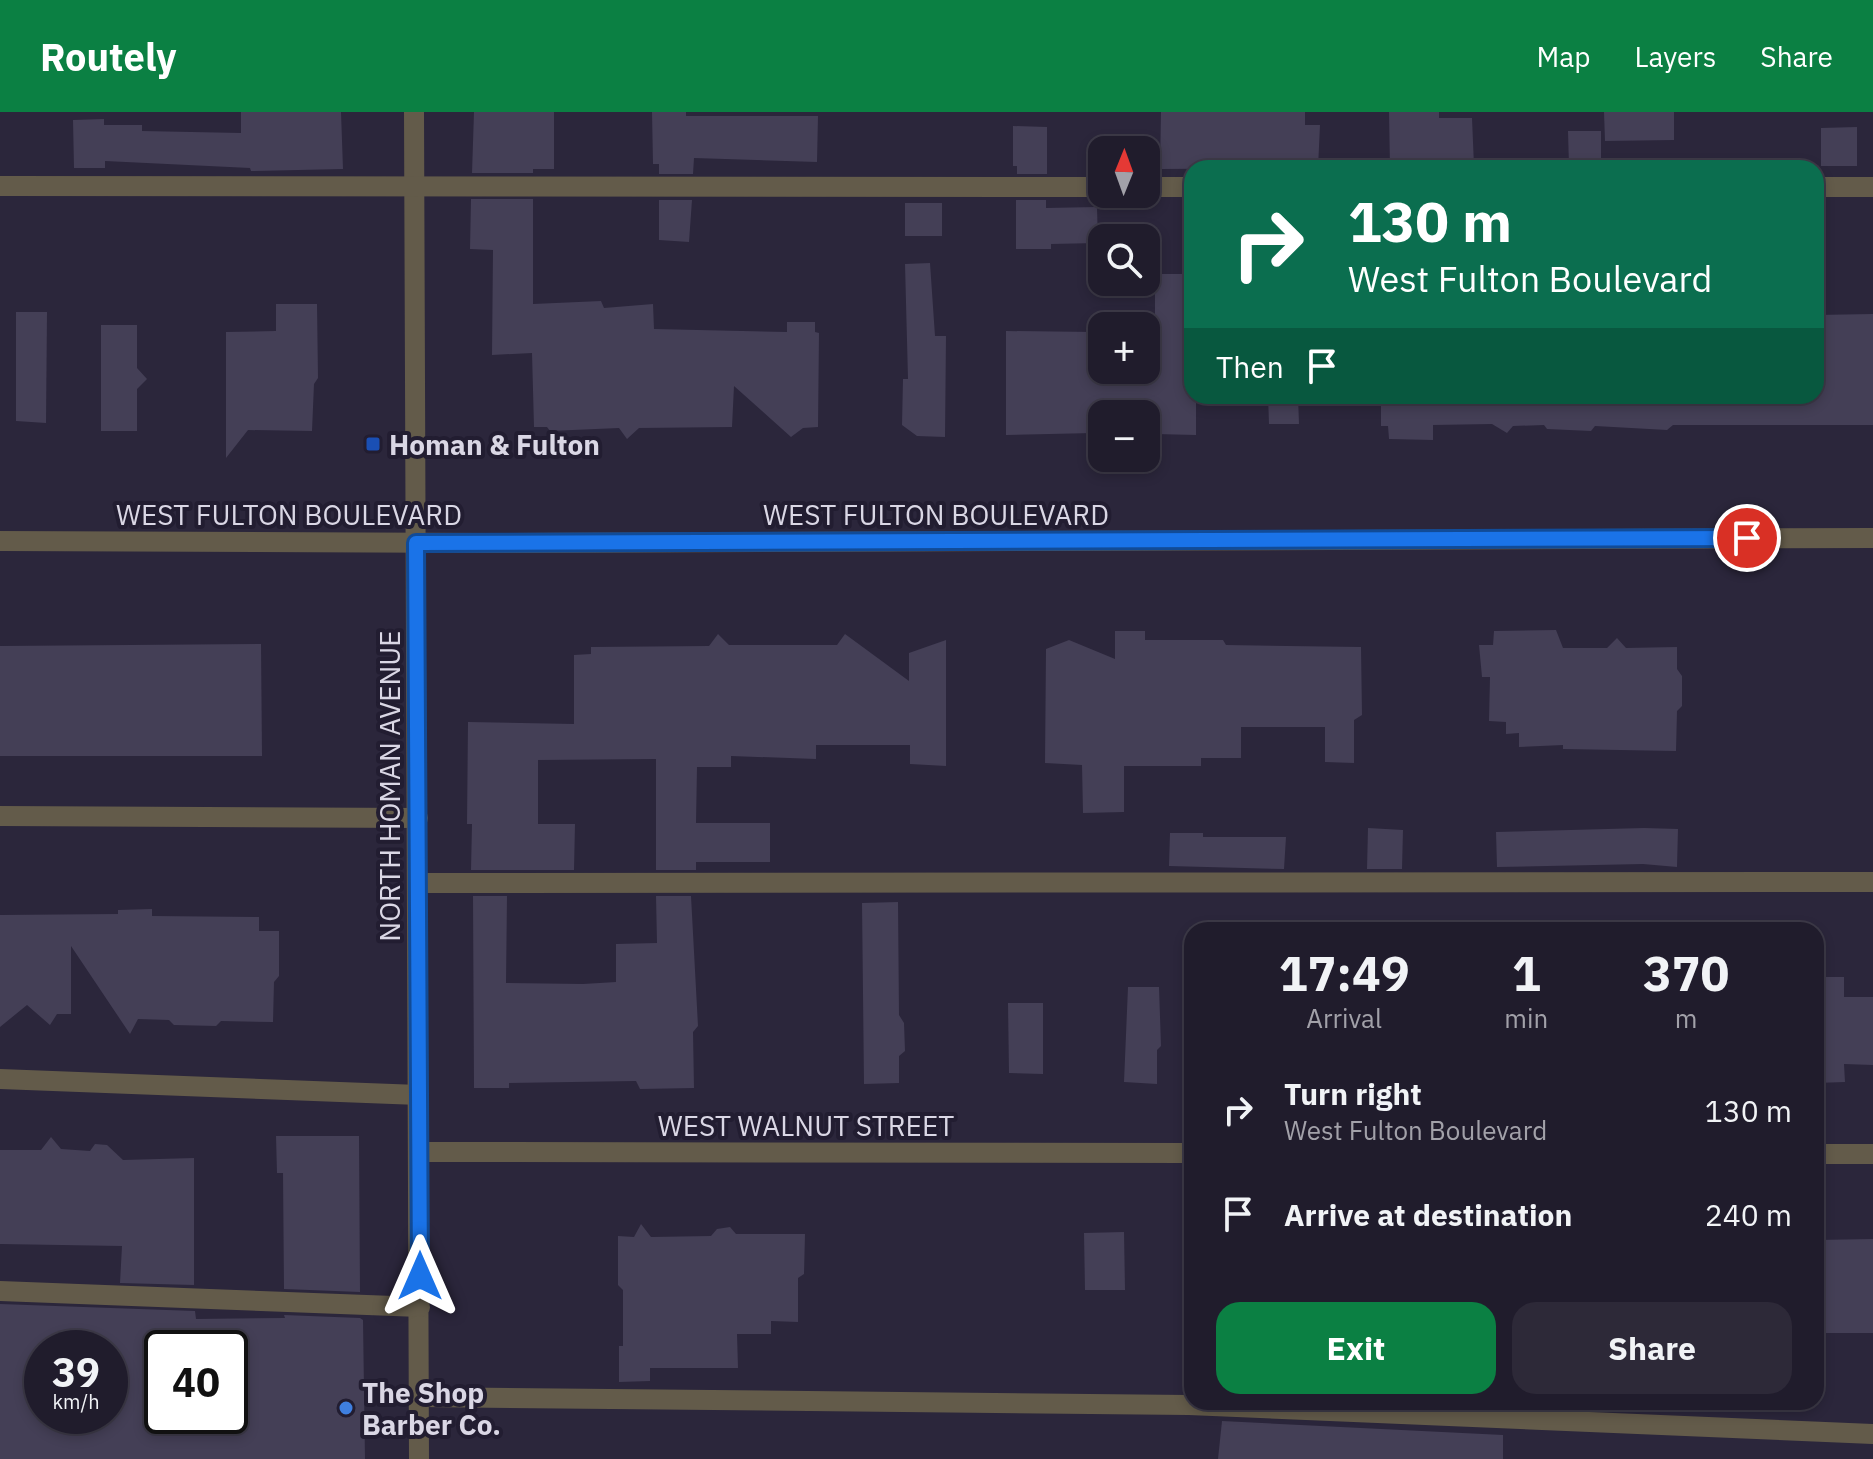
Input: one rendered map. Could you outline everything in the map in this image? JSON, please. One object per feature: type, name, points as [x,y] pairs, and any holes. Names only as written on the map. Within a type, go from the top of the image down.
[{"type":"street","name":"NORTH HOMAN AVENUE","points":[[414,112],[419,1459]]},
{"type":"street","points":[[0,186],[1088,187]]},
{"type":"street","points":[[1160,187],[1184,187]]},
{"type":"street","points":[[1824,187],[1873,187]]},
{"type":"street","name":"WEST FULTON BOULEVARD","points":[[0,541],[416,543],[1873,538]]},
{"type":"street","points":[[0,816],[418,818]]},
{"type":"street","points":[[418,883],[1873,882]]},
{"type":"street","points":[[0,1079],[419,1095]]},
{"type":"street","name":"WEST WALNUT STREET","points":[[420,1152],[1184,1153]]},
{"type":"street","points":[[1824,1154],[1873,1154]]},
{"type":"street","points":[[0,1291],[420,1307]]},
{"type":"street","points":[[421,1397],[1184,1405]]},
{"type":"street","points":[[1307,1410],[1873,1434]]},
{"type":"building","points":[[241,112],[341,112],[343,169],[251,171],[250,168],[105,161],[105,168],[74,168],[73,120],[104,119],[104,125],[142,125],[142,131],[241,133]]},
{"type":"building","points":[[474,112],[554,112],[554,169],[533,169],[533,173],[472,173]]},
{"type":"building","points":[[652,112],[686,112],[686,116],[818,116],[817,162],[694,158],[693,174],[659,174],[659,164],[653,164]]},
{"type":"building","points":[[1161,112],[1305,112],[1305,125],[1320,125],[1318,160],[1184,160],[1184,169],[1160,169]]},
{"type":"building","points":[[1389,112],[1439,112],[1439,118],[1472,118],[1474,160],[1390,160]]},
{"type":"building","points":[[1604,112],[1674,112],[1674,140],[1605,141]]},
{"type":"building","points":[[1013,126],[1047,127],[1047,174],[1017,174],[1017,166],[1013,166]]},
{"type":"building","points":[[1857,127],[1857,166],[1824,166],[1824,160],[1821,160],[1821,128]]},
{"type":"building","points":[[1568,131],[1601,131],[1601,160],[1569,160]]},
{"type":"building","points":[[471,199],[533,199],[533,304],[601,301],[604,308],[653,304],[654,329],[787,332],[787,322],[815,322],[815,332],[819,333],[818,427],[803,428],[791,437],[734,386],[732,427],[639,428],[627,439],[619,428],[550,431],[547,427],[534,427],[532,353],[492,355],[493,250],[470,249]]},
{"type":"building","points":[[659,200],[692,200],[689,242],[659,240]]},
{"type":"building","points":[[1016,200],[1046,200],[1046,208],[1097,208],[1097,224],[1088,224],[1088,243],[1051,244],[1051,249],[1016,249]]},
{"type":"building","points":[[905,203],[942,203],[942,236],[905,236]]},
{"type":"building","points":[[930,263],[935,336],[946,336],[945,437],[917,436],[902,425],[903,379],[908,379],[905,264]]},
{"type":"building","points":[[1160,274],[1184,274],[1184,404],[1196,404],[1196,435],[1160,434],[1160,400],[1088,400],[1088,433],[1006,435],[1006,331],[1088,332],[1088,384],[1160,384],[1160,312],[1155,312],[1155,296],[1160,296]]},
{"type":"building","points":[[276,304],[317,304],[318,378],[314,384],[312,431],[248,430],[226,458],[226,332],[276,331]]},
{"type":"building","points":[[16,312],[47,312],[46,423],[16,421]]},
{"type":"building","points":[[1873,314],[1873,425],[1673,425],[1667,430],[1595,426],[1591,431],[1547,429],[1544,425],[1513,426],[1507,433],[1492,424],[1433,425],[1433,440],[1389,439],[1388,426],[1381,426],[1381,404],[1824,404],[1824,315]]},
{"type":"building","points":[[101,325],[137,325],[137,368],[147,379],[137,389],[137,431],[101,431]]},
{"type":"building","points":[[1268,404],[1298,404],[1299,424],[1269,424]]},
{"type":"building","points":[[1556,630],[1563,648],[1607,648],[1617,638],[1626,648],[1677,647],[1677,669],[1682,676],[1682,706],[1677,711],[1676,751],[1563,749],[1563,745],[1519,747],[1519,733],[1506,734],[1506,722],[1489,721],[1490,677],[1482,677],[1479,645],[1493,645],[1494,631]]},
{"type":"building","points":[[1115,631],[1145,631],[1145,640],[1223,640],[1226,645],[1361,647],[1362,715],[1354,720],[1354,763],[1325,762],[1325,727],[1241,727],[1241,758],[1201,758],[1201,766],[1124,766],[1124,812],[1083,813],[1082,765],[1045,763],[1046,649],[1069,640],[1115,659]]},
{"type":"building","points":[[718,634],[729,645],[837,645],[845,634],[909,681],[909,653],[946,640],[946,766],[910,764],[910,745],[816,745],[816,759],[731,756],[731,767],[697,767],[696,823],[770,823],[770,862],[696,862],[696,870],[656,870],[656,759],[538,760],[538,824],[575,824],[574,870],[471,870],[472,824],[467,824],[468,722],[574,724],[574,655],[591,654],[591,647],[709,646]]},
{"type":"building","points":[[261,644],[262,756],[0,756],[0,646]]},
{"type":"building","points":[[1368,828],[1403,830],[1402,869],[1367,869]]},
{"type":"building","points":[[1678,829],[1677,867],[1643,864],[1497,867],[1496,832]]},
{"type":"building","points":[[1170,833],[1203,833],[1203,837],[1286,837],[1284,869],[1169,866]]},
{"type":"building","points":[[473,896],[507,896],[506,983],[583,984],[616,982],[616,944],[657,943],[656,896],[691,896],[698,1026],[693,1032],[694,1088],[640,1089],[636,1081],[509,1083],[509,1088],[474,1088]]},
{"type":"building","points":[[898,902],[899,1015],[904,1023],[905,1051],[899,1056],[899,1083],[864,1084],[862,903]]},
{"type":"building","points":[[152,909],[152,916],[259,917],[259,931],[279,931],[279,976],[274,982],[273,1022],[221,1021],[216,1026],[174,1025],[169,1020],[138,1019],[130,1034],[71,946],[71,1014],[57,1014],[50,1025],[27,1005],[0,1027],[0,915],[118,914],[118,910]]},
{"type":"building","points":[[1824,977],[1844,977],[1844,997],[1873,997],[1873,1065],[1844,1064],[1845,1082],[1824,1083]]},
{"type":"building","points":[[1128,987],[1159,987],[1161,1046],[1157,1050],[1157,1084],[1124,1082]]},
{"type":"building","points":[[1008,1003],[1043,1003],[1043,1074],[1009,1073]]},
{"type":"building","points":[[276,1136],[359,1136],[360,1292],[284,1289],[283,1173],[277,1173]]},
{"type":"building","points":[[51,1137],[61,1149],[90,1151],[95,1144],[107,1145],[123,1160],[194,1158],[194,1285],[120,1283],[122,1246],[0,1244],[0,1150],[41,1150]]},
{"type":"building","points":[[641,1224],[651,1237],[711,1236],[717,1229],[730,1227],[736,1234],[805,1234],[804,1274],[798,1278],[798,1322],[771,1321],[771,1334],[737,1334],[738,1368],[650,1368],[650,1381],[619,1382],[619,1346],[623,1346],[623,1290],[618,1285],[618,1236],[634,1237]]},
{"type":"building","points":[[1124,1232],[1125,1290],[1085,1290],[1084,1233]]},
{"type":"building","points":[[1873,1239],[1873,1333],[1824,1333],[1824,1240]]},
{"type":"building","points":[[0,1304],[195,1311],[196,1319],[285,1318],[284,1315],[360,1318],[363,1320],[365,1459],[0,1459]]},
{"type":"building","points":[[1222,1421],[1503,1435],[1503,1459],[1218,1459]]},
{"type":"place","name":"Homan & Fulton","points":[[373,444]]},
{"type":"place","name":"The Shop Barber Co.","points":[[346,1408]]},
{"type":"route","points":[[420,1276],[416,543],[1747,538]]}]
